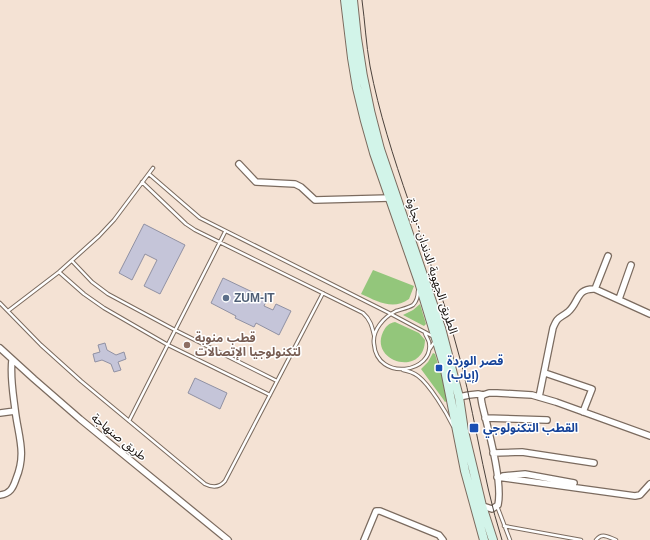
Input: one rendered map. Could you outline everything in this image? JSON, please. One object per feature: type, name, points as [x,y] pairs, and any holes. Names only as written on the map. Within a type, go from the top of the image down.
[{"type":"main road","name":"الطريق الجهوية الدندان - بجاوة","points":[[345,0],[357,88],[370,140],[419,282],[455,398],[482,506],[493,540]]},
{"type":"main road","name":"الطريق الجهوية الدندان - بجاوة","points":[[353,0],[359,57],[372,119],[380,149],[448,352],[455,398],[457,434],[470,493],[484,540]]},
{"type":"street","points":[[239,164],[256,182],[295,184],[301,187],[315,200],[390,198]]},
{"type":"street","points":[[595,290],[608,256]]},
{"type":"street","points":[[619,299],[631,264]]},
{"type":"street","points":[[539,397],[553,328],[556,320],[568,312],[586,290],[595,290],[619,299],[650,314]]},
{"type":"street","name":"طريق صنهاجة","points":[[0,348],[80,419],[228,540]]},
{"type":"street","points":[[0,496],[6,494],[12,489],[20,469],[22,456],[22,448],[15,411],[11,370],[12,360]]},
{"type":"street","points":[[544,373],[592,389],[583,412]]},
{"type":"street","points":[[455,398],[489,393],[522,394],[539,397],[650,436]]},
{"type":"street","points":[[470,493],[478,504],[482,506],[491,509],[497,506],[499,496],[499,477],[481,398],[483,395]]},
{"type":"street","points":[[0,413],[15,411]]},
{"type":"street","points":[[486,418],[547,420]]},
{"type":"street","points":[[493,453],[522,452],[594,463]]},
{"type":"street","points":[[499,477],[513,474],[525,474],[574,483]]},
{"type":"street","points":[[499,477],[635,496],[640,495],[650,484]]},
{"type":"street","points":[[364,540],[376,511],[380,511],[439,535],[443,540]]},
{"type":"lane","points":[[8,311],[72,261],[114,220],[153,168]]},
{"type":"lane","points":[[149,174],[200,218],[225,232],[391,314],[436,339],[448,352]]},
{"type":"lane","points":[[142,182],[186,224],[195,230],[364,313],[368,317],[371,324],[374,344],[380,360],[394,369],[412,372],[419,377],[446,412],[457,434]]},
{"type":"lane","points":[[129,421],[225,232]]},
{"type":"lane","points":[[72,261],[92,282],[108,294],[277,381]]},
{"type":"lane","points":[[59,272],[84,294],[104,308],[168,345],[270,395]]},
{"type":"lane","points":[[374,336],[382,321],[391,314],[409,307],[416,301],[419,282]]},
{"type":"lane","points":[[0,303],[41,345],[81,382],[205,484],[209,486],[217,486],[225,481],[322,293]]},
{"type":"lane","points":[[428,350],[440,334],[441,328]]},
{"type":"lane","points":[[403,370],[419,364],[425,358],[429,342],[425,333]]},
{"type":"lane","points":[[497,506],[510,540]]},
{"type":"lane","points":[[504,526],[579,540]]},
{"type":"lane","points":[[596,540],[601,535],[604,535],[616,540]]},
{"type":"green space","points":[[373,270],[414,286],[409,299],[403,303],[391,305],[379,302],[361,294]]},
{"type":"green space","points":[[420,304],[426,324],[424,326],[403,315],[413,310]]},
{"type":"green space","points":[[395,322],[419,333],[425,340],[422,352],[416,359],[408,362],[398,362],[390,358],[384,351],[381,343],[383,332],[388,325]]},
{"type":"green space","points":[[433,353],[435,354],[442,377],[447,401],[445,402],[421,369],[428,362]]},
{"type":"building","points":[[144,224],[185,245],[160,294],[144,286],[157,260],[145,254],[132,280],[119,273]]},
{"type":"building","points":[[223,278],[267,299],[264,306],[273,310],[276,304],[291,311],[279,335],[256,323],[254,327],[235,318],[236,316],[211,303]]},
{"type":"building","points":[[105,343],[107,350],[116,355],[124,352],[126,359],[118,362],[121,370],[114,372],[111,364],[102,360],[95,362],[93,354],[100,352],[98,345]]},
{"type":"building","points":[[195,378],[227,393],[220,409],[188,393]]},
{"type":"tram line","points":[[362,0],[370,66],[378,101],[387,135],[444,303],[454,337],[467,388],[488,490],[502,540]]},
{"type":"place","name":"ZUM-IT","points":[[226,298]]},
{"type":"place","name":"قطب منوبة لتكنولوجيا الإتصالات","points":[[187,345]]},
{"type":"place","name":"قصر الوردة (إياب)","points":[[439,368]]},
{"type":"place","name":"القطب التكنولوجي","points":[[474,428]]}]
